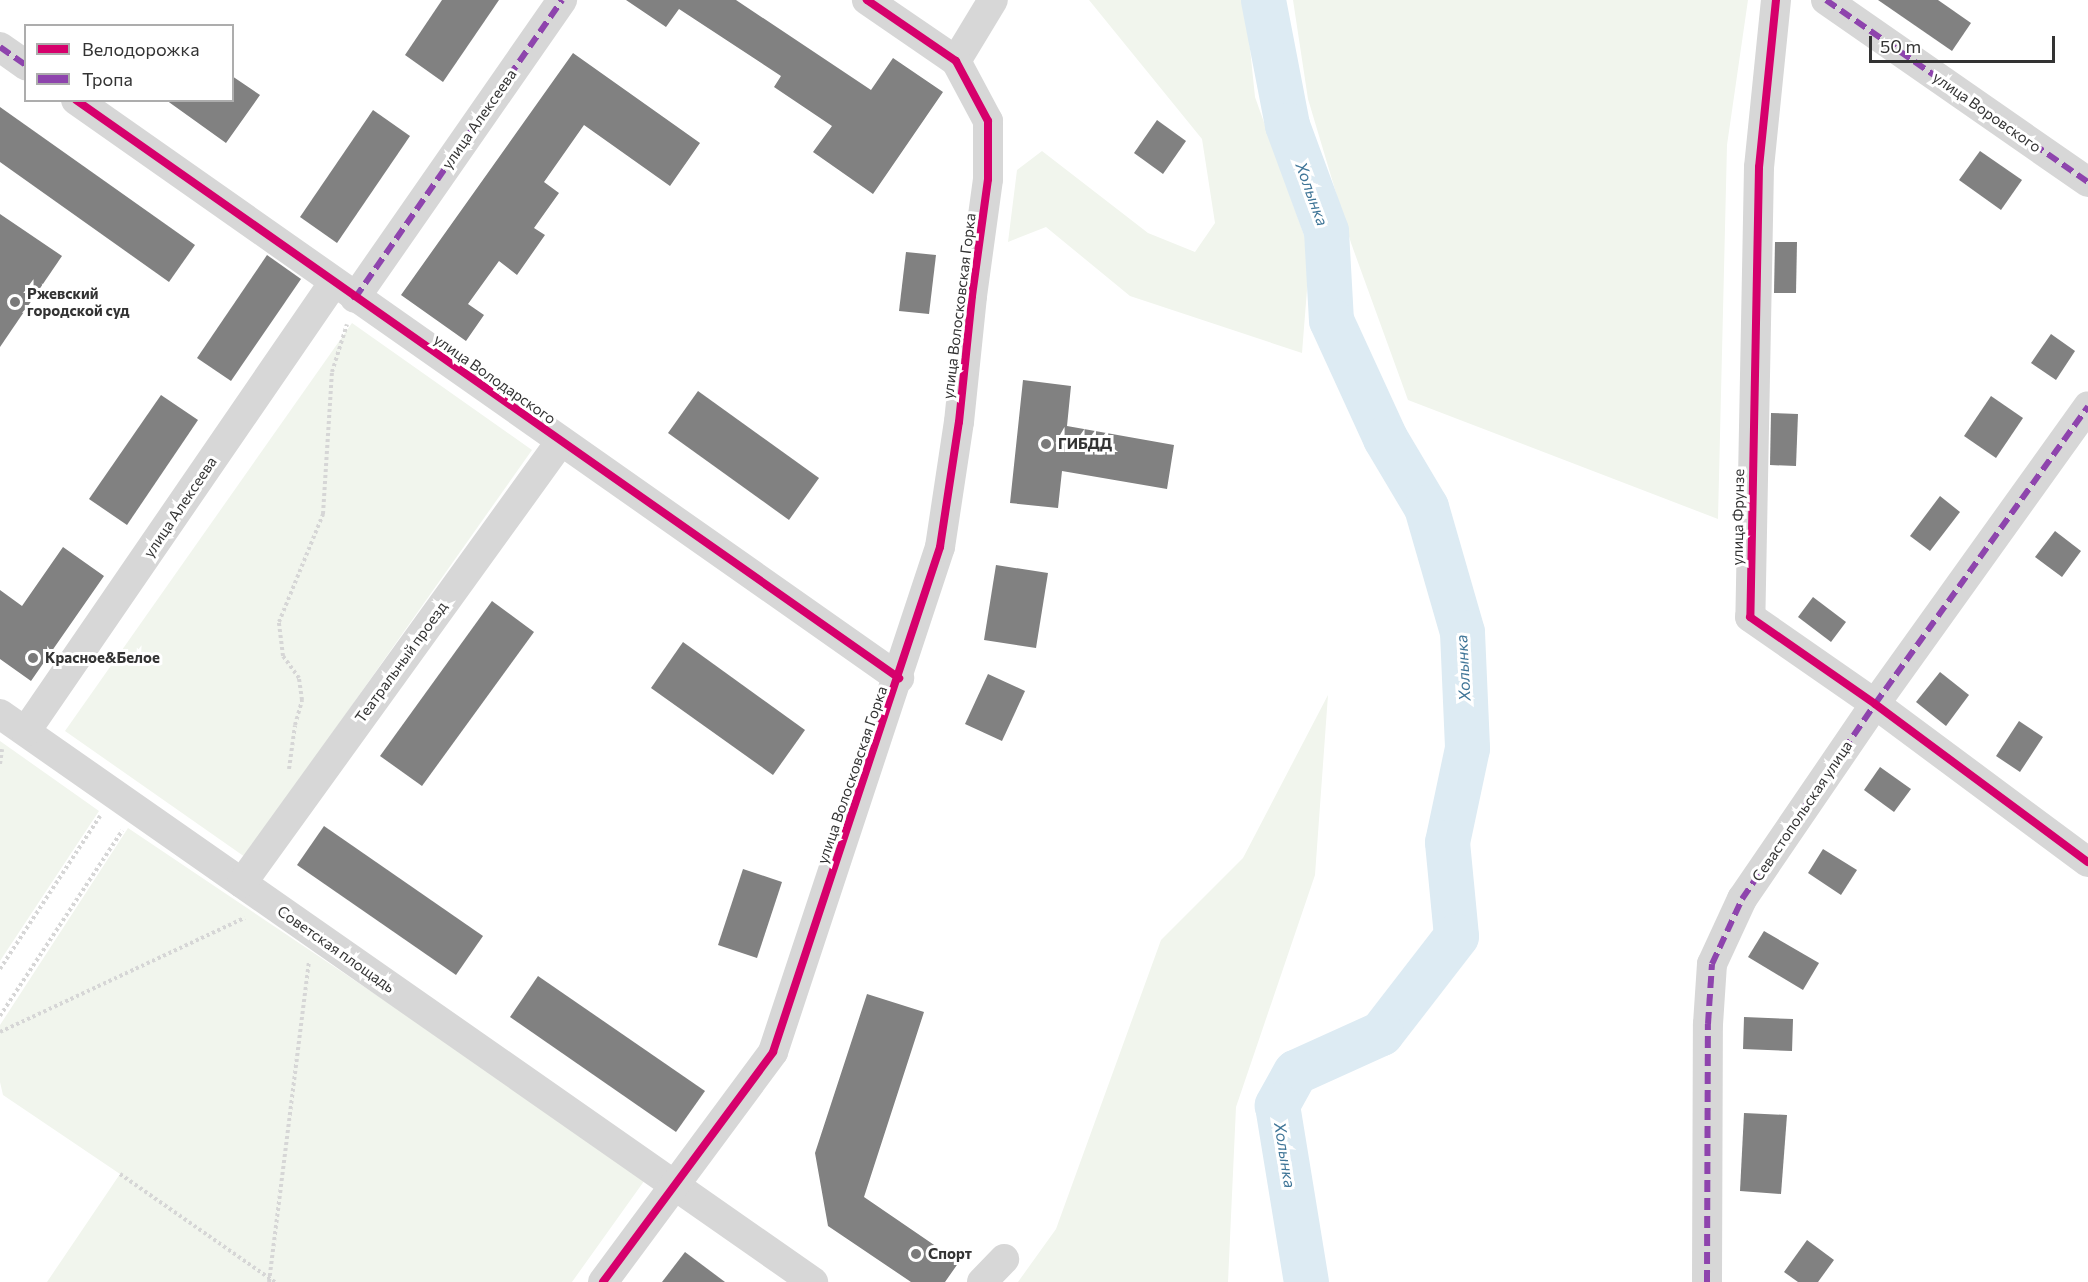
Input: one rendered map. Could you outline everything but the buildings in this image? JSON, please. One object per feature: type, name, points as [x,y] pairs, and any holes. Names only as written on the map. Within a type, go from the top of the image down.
[{"type":"street","name":"улица Алексеева","points":[[26,731],[345,290],[561,0]]},
{"type":"street","points":[[867,0],[956,61],[993,0]]},
{"type":"street","name":"улица Фрунзе","points":[[1776,0],[1760,167],[1750,617],[1875,704],[2088,862]]},
{"type":"street","name":"улица Воровского","points":[[1826,0],[2088,182]]},
{"type":"street","points":[[0,47],[24,64]]},
{"type":"street","name":"улица Волосковская Горка","points":[[603,1282],[673,1184],[773,1052],[899,678],[940,547],[959,422],[972,296],[988,179],[988,121],[956,61]]},
{"type":"street","name":"улица Володарского","points":[[79,102],[899,678]]},
{"type":"street","name":"Севастопольская улица","points":[[1707,1282],[1708,1024],[1712,964],[1742,899],[1875,704],[2088,406]]},
{"type":"street","name":"Театральный проезд","points":[[242,883],[561,441]]},
{"type":"street","name":"Советская площадь","points":[[0,714],[813,1282]]},
{"type":"street","points":[[982,1282],[1004,1259]]},
{"type":"path","points":[[291,815],[289,769],[295,725],[302,700],[299,678],[283,656],[279,622],[323,514],[332,372],[345,290]]},
{"type":"path","points":[[0,969],[125,802]]},
{"type":"path","points":[[0,1016],[125,802]]},
{"type":"path","points":[[0,1032],[273,905]]},
{"type":"path","points":[[269,1280],[309,960]]},
{"type":"path","points":[[120,1174],[275,1282]]},
{"type":"shaded area","points":[[1089,0],[1245,0],[1255,97],[1310,252],[1302,353],[1130,296],[1046,227],[1008,242],[1017,170],[1042,151],[1148,233],[1195,252],[1215,223],[1202,139]]},
{"type":"shaded area","points":[[1293,0],[1748,0],[1727,145],[1718,519],[1408,400],[1351,243],[1308,99]]},
{"type":"shaded area","points":[[352,323],[532,450],[245,857],[65,731]]},
{"type":"shaded area","points":[[1328,695],[1315,875],[1236,1107],[1228,1282],[1018,1282],[1056,1229],[1161,940],[1243,858]]},
{"type":"shaded area","points":[[0,741],[99,811],[0,961]]},
{"type":"shaded area","points":[[128,828],[647,1177],[572,1282],[47,1282],[120,1174],[3,1095],[0,1082],[0,1025]]},
{"type":"waterway","name":"Холынка","points":[[1263,0],[1287,125],[1326,231],[1331,320],[1385,438],[1426,507],[1462,632],[1467,748],[1447,842],[1456,936],[1381,1033],[1295,1072],[1277,1105],[1306,1282]]},
{"type":"marked path","points":[[353,296],[355,298],[562,0]]},
{"type":"marked path","points":[[1826,0],[2088,182]]},
{"type":"marked path","points":[[0,47],[24,64]]},
{"type":"marked path","points":[[1707,1282],[1708,1024],[1712,964],[1742,899],[1875,704],[2088,406]]},
{"type":"cycle path","points":[[603,1282],[773,1052],[940,547],[959,422],[972,296],[988,179],[988,121],[956,61],[867,0]]},
{"type":"cycle path","points":[[1776,0],[1759,167],[1750,617],[1875,704],[2088,862]]},
{"type":"cycle path","points":[[79,102],[899,678]]},
{"type":"place","name":"Ржевский городской суд","points":[[15,302]]},
{"type":"place","name":"ГИБДД","points":[[1046,444]]},
{"type":"place","name":"Красное&Белое","points":[[33,658]]},
{"type":"place","name":"Спорт","points":[[916,1254]]}]
